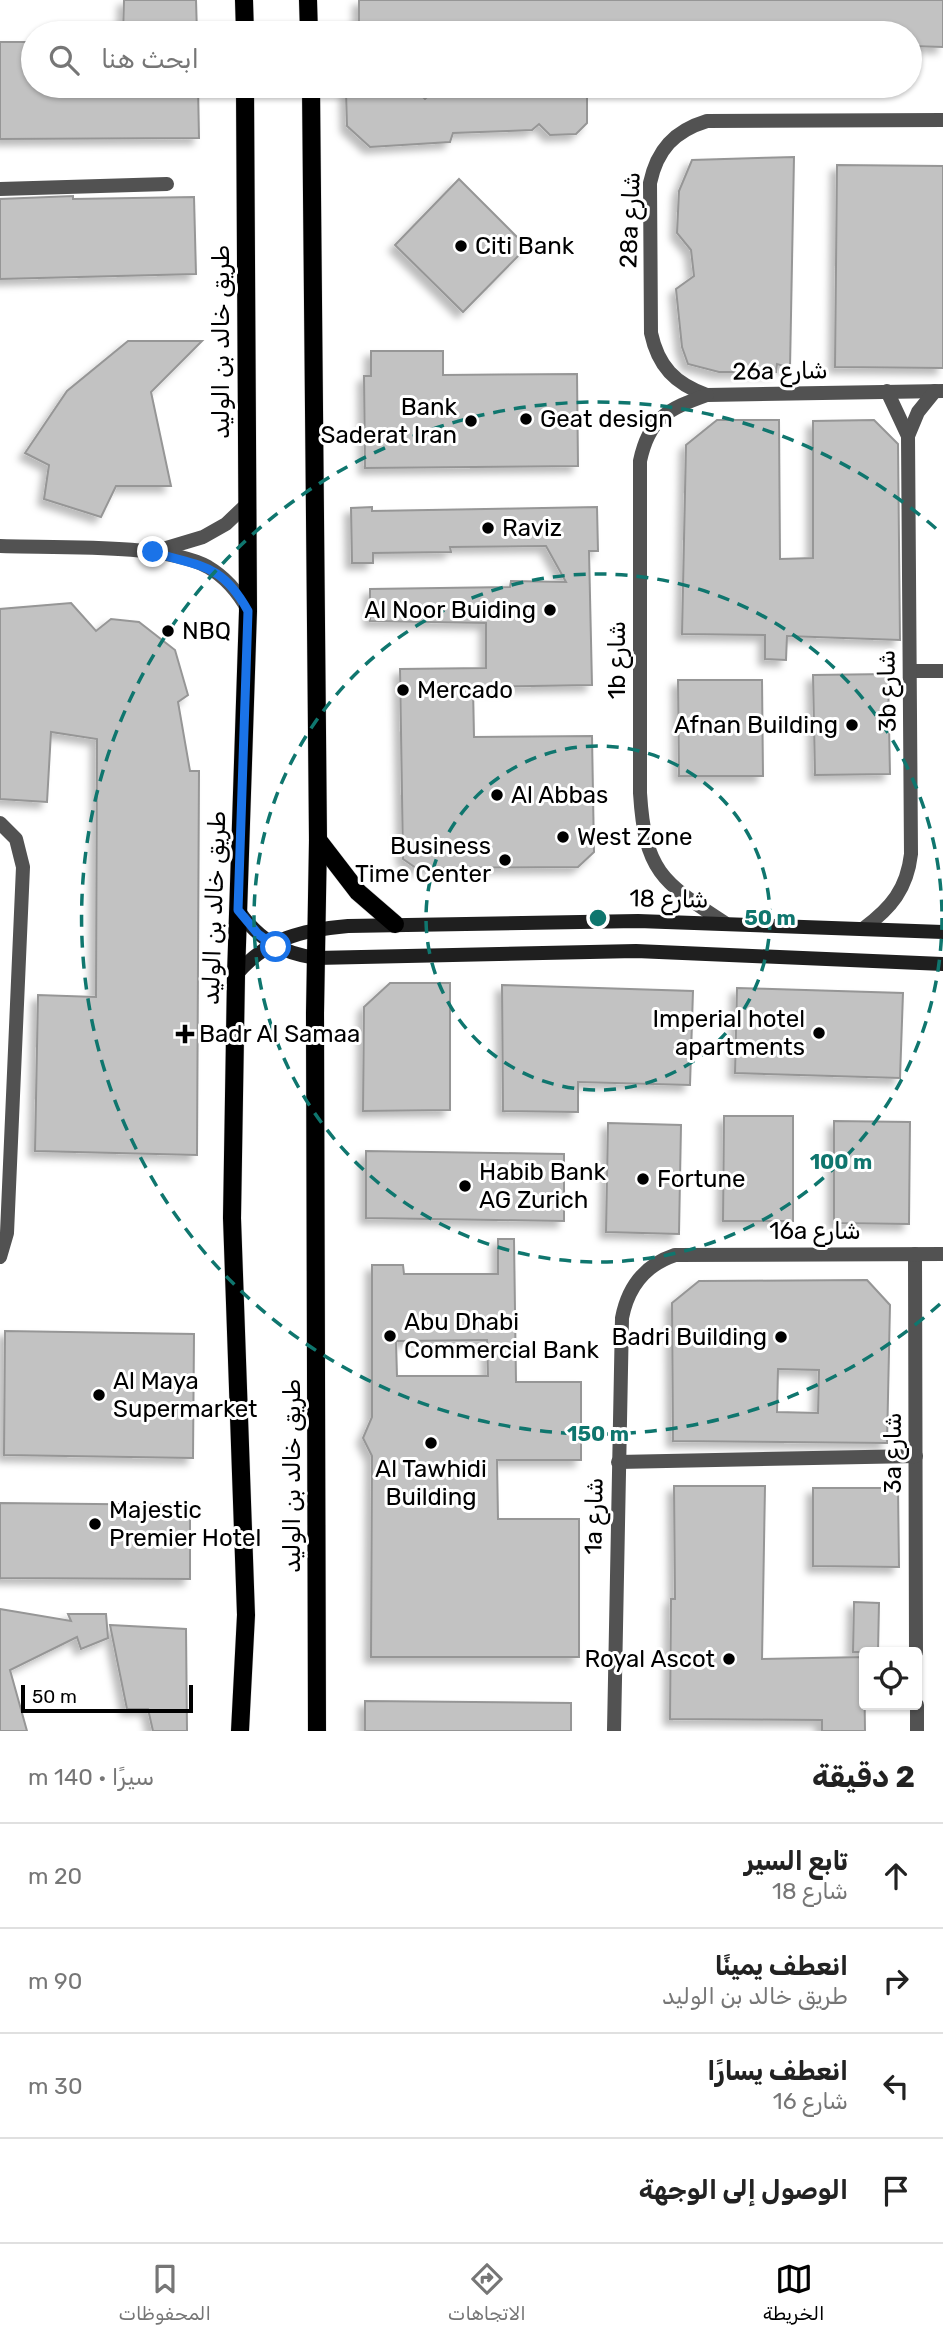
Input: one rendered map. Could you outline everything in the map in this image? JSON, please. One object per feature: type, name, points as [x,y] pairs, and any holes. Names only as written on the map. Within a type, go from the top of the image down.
[{"type":"main road","points":[[244,0],[245,21]]},
{"type":"main road","points":[[308,0],[309,21]]},
{"type":"main road","name":"طريق خالد بن الوليد","points":[[240,1731],[246,1615],[232,1218],[236,975],[248,611],[246,98]]},
{"type":"main road","name":"طريق خالد بن الوليد","points":[[311,98],[318,840],[317,1731]]},
{"type":"main road","points":[[318,840],[358,892],[395,924]]},
{"type":"street","name":"28a شارع","points":[[651,333],[650,183],[654,163],[677,134],[691,125],[716,120],[943,120]]},
{"type":"street","points":[[0,189],[167,184]]},
{"type":"street","name":"26a شارع","points":[[651,333],[655,352],[664,367],[683,385],[707,395],[939,391]]},
{"type":"street","name":"3b شارع","points":[[887,391],[908,436]]},
{"type":"street","name":"3b شارع","points":[[864,928],[894,902],[910,869],[908,436],[918,412],[939,391]]},
{"type":"street","name":"1b شارع","points":[[707,395],[668,411],[654,423],[644,439],[640,461],[640,793],[642,832],[661,875],[684,896],[725,923]]},
{"type":"street","points":[[153,552],[203,537],[226,524],[246,505]]},
{"type":"street","points":[[0,546],[153,552],[206,567],[231,585],[248,611]]},
{"type":"street","points":[[910,671],[943,671]]},
{"type":"street","points":[[0,823],[16,839],[23,867],[7,1233],[0,1257]]},
{"type":"street","points":[[238,910],[247,923],[270,944],[292,954],[316,958],[636,951],[943,964]]},
{"type":"street","name":"شارع 18","points":[[236,975],[270,944],[316,929],[395,924],[725,923],[943,932]]},
{"type":"street","name":"16a شارع","points":[[686,1254],[943,1254]]},
{"type":"street","name":"1a شارع","points":[[614,1731],[618,1462],[624,1304],[630,1290],[650,1267],[663,1259],[686,1254]]},
{"type":"street","name":"3a شارع","points":[[915,1254],[916,1647]]},
{"type":"street","points":[[618,1462],[916,1456]]},
{"type":"street","points":[[917,1710],[917,1731]]},
{"type":"building","points":[[124,0],[196,0],[197,21],[123,21]]},
{"type":"building","points":[[359,0],[943,0],[943,47],[922,46],[922,21],[359,21]]},
{"type":"building","points":[[0,42],[21,42],[21,98],[198,98],[199,138],[0,139]]},
{"type":"building","points":[[346,98],[587,98],[587,123],[576,134],[550,135],[539,124],[532,130],[453,133],[450,142],[370,147],[347,126]]},
{"type":"building","points":[[794,157],[790,368],[777,364],[776,372],[719,372],[688,364],[682,347],[676,289],[694,276],[691,250],[677,233],[679,191],[692,160]]},
{"type":"building","points":[[837,165],[943,166],[943,368],[835,367]]},
{"type":"building","name":"Citi Bank","points":[[459,179],[527,247],[463,312],[395,245]]},
{"type":"building","points":[[73,196],[73,199],[194,197],[196,274],[0,279],[0,199]]},
{"type":"building","points":[[128,341],[202,341],[151,392],[171,486],[116,486],[101,517],[44,499],[49,465],[25,453],[67,391]]},
{"type":"building","name":"Bank Saderat Iran","points":[[371,351],[443,351],[443,375],[577,374],[578,466],[365,468],[364,376],[371,376]]},
{"type":"building","points":[[717,420],[779,420],[780,559],[813,558],[813,421],[874,420],[898,444],[900,640],[787,636],[786,660],[765,659],[765,635],[682,634],[686,445]]},
{"type":"building","points":[[372,507],[372,511],[597,507],[598,551],[589,551],[592,685],[473,687],[474,737],[592,736],[594,852],[578,867],[416,868],[403,859],[400,669],[486,668],[486,623],[370,621],[370,589],[510,587],[511,581],[566,582],[546,546],[450,547],[451,552],[373,553],[373,563],[352,563],[351,508]]},
{"type":"building","points":[[71,603],[96,631],[111,619],[139,622],[175,650],[188,695],[178,702],[190,771],[199,771],[197,1155],[35,1151],[38,995],[96,997],[97,739],[51,732],[47,802],[0,799],[0,609]]},
{"type":"building","name":"Afnan Building","points":[[888,674],[890,774],[815,775],[813,675]]},
{"type":"building","points":[[678,680],[762,680],[763,776],[679,776]]},
{"type":"building","points":[[390,983],[450,983],[450,1110],[363,1111],[364,1007]]},
{"type":"building","points":[[502,985],[693,991],[690,1085],[578,1082],[578,1112],[503,1111]]},
{"type":"building","name":"Imperial hotel apartments","points":[[737,988],[903,993],[900,1078],[735,1073]]},
{"type":"building","points":[[724,1116],[793,1116],[793,1221],[723,1221]]},
{"type":"building","points":[[834,1121],[910,1122],[909,1224],[834,1223]]},
{"type":"building","name":"Fortune","points":[[608,1123],[681,1125],[679,1234],[606,1232]]},
{"type":"building","name":"Habib Bank AG Zurich","points":[[366,1151],[564,1154],[564,1221],[366,1218]]},
{"type":"building","points":[[498,1239],[514,1239],[516,1382],[581,1382],[581,1460],[497,1460],[498,1519],[579,1519],[579,1657],[371,1657],[372,1456],[363,1438],[372,1417],[372,1265],[403,1265],[404,1274],[498,1274]],"holes":[[[487,1340],[488,1376],[397,1376],[396,1341]]]},
{"type":"building","name":"Badri Building","points":[[867,1280],[890,1305],[887,1443],[673,1441],[672,1303],[699,1281]],"holes":[[[778,1369],[819,1370],[818,1413],[777,1412]]]},
{"type":"building","name":"Al Maya Supermarket","points":[[5,1331],[194,1334],[193,1458],[4,1455]]},
{"type":"building","points":[[674,1486],[765,1486],[762,1659],[859,1657],[859,1710],[865,1710],[865,1731],[822,1731],[822,1720],[670,1719],[671,1599],[675,1599]]},
{"type":"building","points":[[813,1488],[898,1488],[899,1567],[813,1566]]},
{"type":"building","name":"Majestic Premier Hotel","points":[[0,1503],[190,1505],[190,1579],[0,1578]]},
{"type":"building","points":[[854,1602],[879,1603],[878,1647],[859,1647],[859,1652],[853,1652]]},
{"type":"building","points":[[0,1609],[71,1621],[68,1614],[106,1614],[108,1638],[81,1649],[77,1637],[10,1670],[27,1731],[0,1731]]},
{"type":"building","points":[[110,1625],[186,1629],[187,1731],[153,1731],[148,1709],[127,1709]]},
{"type":"building","points":[[365,1701],[571,1703],[571,1731],[365,1731]]},
{"type":"place","name":"Citi Bank","points":[[461,246]]},
{"type":"place","name":"Geat design","points":[[526,419]]},
{"type":"place","name":"Bank Saderat Iran","points":[[471,421]]},
{"type":"place","name":"Raviz","points":[[488,528]]},
{"type":"place","name":"Al Noor Buiding","points":[[550,610]]},
{"type":"place","name":"NBQ","points":[[168,631]]},
{"type":"place","name":"Mercado","points":[[403,690]]},
{"type":"place","name":"Afnan Building","points":[[852,725]]},
{"type":"place","name":"Al Abbas","points":[[497,795]]},
{"type":"place","name":"West Zone","points":[[563,837]]},
{"type":"place","name":"Business Time Center","points":[[505,860]]},
{"type":"place","name":"Imperial hotel apartments","points":[[819,1033]]},
{"type":"place","name":"Badr Al Samaa","points":[[185,1034]]},
{"type":"place","name":"Fortune","points":[[643,1179]]},
{"type":"place","name":"Habib Bank AG Zurich","points":[[465,1186]]},
{"type":"place","name":"Abu Dhabi Commercial Bank","points":[[390,1336]]},
{"type":"place","name":"Badri Building","points":[[781,1337]]},
{"type":"place","name":"Al Maya Supermarket","points":[[99,1395]]},
{"type":"place","name":"Al Tawhidi Building","points":[[431,1443]]},
{"type":"place","name":"Majestic Premier Hotel","points":[[95,1524]]},
{"type":"place","name":"Royal Ascot","points":[[729,1659]]},
{"type":"route","points":[[153,552],[191,561],[219,575],[241,597],[248,611],[238,910],[258,934],[276,947]]}]
